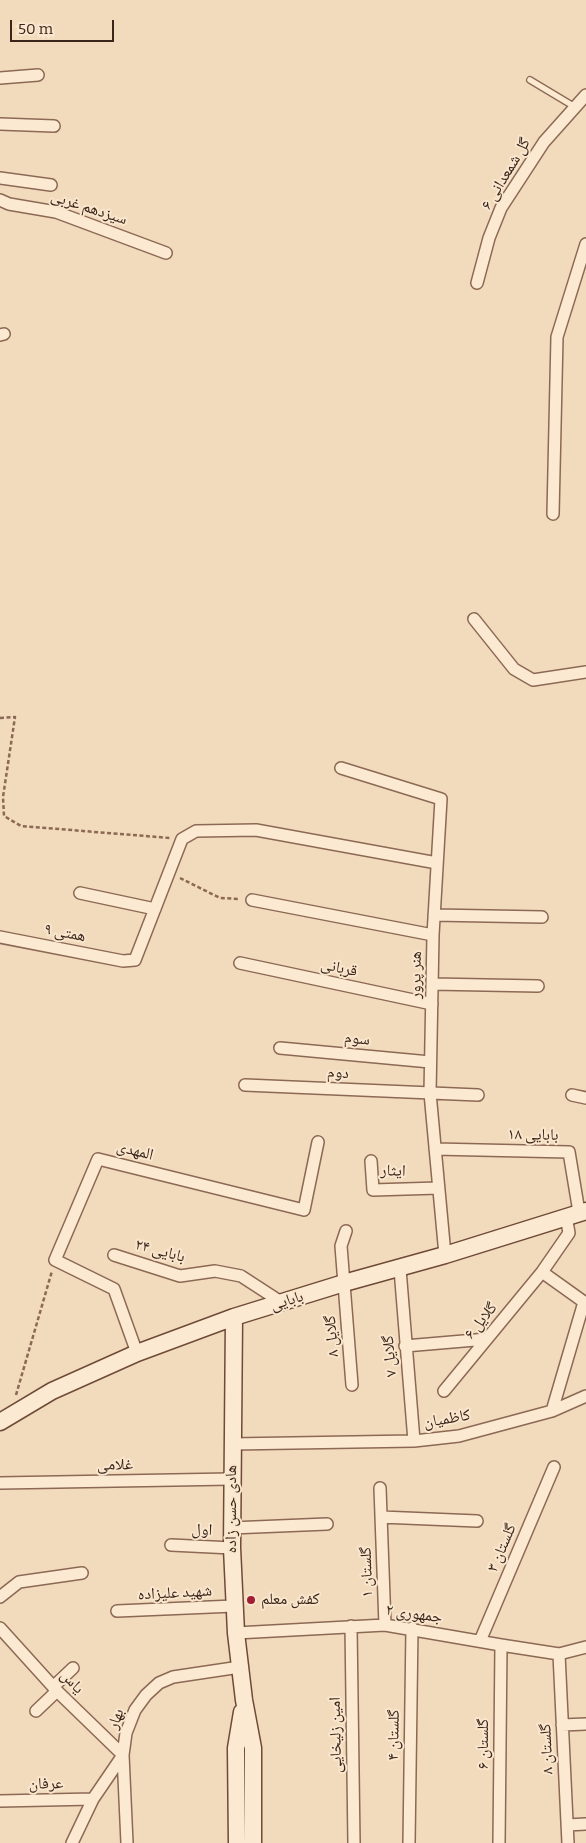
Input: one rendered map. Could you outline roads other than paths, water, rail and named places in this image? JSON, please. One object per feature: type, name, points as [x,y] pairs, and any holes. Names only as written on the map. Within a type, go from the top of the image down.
[{"type":"main road","name":"بابایی","points":[[5,1418],[52,1390],[137,1353],[234,1317],[344,1283],[445,1256],[577,1213]]},
{"type":"main road","name":"هادی حسن زاده","points":[[234,1317],[231,1528],[236,1633],[244,1700]]},
{"type":"main road","points":[[237,1843],[236,1748],[244,1700]]},
{"type":"main road","points":[[244,1700],[253,1748],[253,1843]]},
{"type":"street","points":[[0,78],[38,75]]},
{"type":"street","name":"گل شمعدانی ۶","points":[[477,283],[489,238],[501,208],[544,142],[586,95]]},
{"type":"street","points":[[0,124],[54,126]]},
{"type":"street","points":[[0,178],[52,185]]},
{"type":"street","name":"سیزدهم غربی","points":[[0,200],[9,204],[56,212],[166,253]]},
{"type":"street","points":[[552,514],[557,337],[586,244]]},
{"type":"street","points":[[474,619],[514,669],[533,680],[586,672]]},
{"type":"street","name":"هنر پرور","points":[[341,768],[441,798],[433,935],[430,1094],[445,1256]]},
{"type":"street","points":[[80,893],[155,909],[182,839],[196,831],[256,830],[437,863]]},
{"type":"street","points":[[252,900],[433,935]]},
{"type":"street","name":"همتی ۹","points":[[0,936],[124,961],[135,960],[155,909]]},
{"type":"street","points":[[434,915],[542,917]]},
{"type":"street","name":"قربانی","points":[[240,963],[432,1004]]},
{"type":"street","points":[[432,984],[538,986]]},
{"type":"street","name":"سوم","points":[[280,1048],[430,1062]]},
{"type":"street","name":"دوم","points":[[245,1085],[478,1095]]},
{"type":"street","points":[[572,1095],[586,1098]]},
{"type":"street","name":"المهدی","points":[[137,1353],[114,1289],[55,1260],[98,1159],[304,1210],[318,1142]]},
{"type":"street","name":"بابایی ۱۸","points":[[435,1149],[569,1152],[577,1213]]},
{"type":"street","name":"ایثار","points":[[371,1161],[373,1190],[438,1188]]},
{"type":"street","name":"گلایل ۶","points":[[444,1391],[542,1272],[569,1232],[577,1213]]},
{"type":"street","name":"گلایل ۸","points":[[346,1231],[341,1246],[352,1385]]},
{"type":"street","name":"بابایی ۲۴","points":[[114,1255],[180,1276],[214,1271],[241,1276],[281,1302]]},
{"type":"street","name":"گلایل ۷","points":[[400,1269],[414,1441]]},
{"type":"street","points":[[542,1272],[585,1302],[552,1411]]},
{"type":"street","points":[[405,1346],[487,1339]]},
{"type":"street","name":"کاظمیان","points":[[232,1444],[414,1441],[459,1436],[552,1411],[586,1396]]},
{"type":"street","name":"گلستان ۳","points":[[480,1641],[554,1467]]},
{"type":"street","name":"غلامی","points":[[0,1483],[231,1479]]},
{"type":"street","name":"گلستان ۱","points":[[380,1488],[386,1625]]},
{"type":"street","points":[[381,1518],[477,1521]]},
{"type":"street","points":[[231,1528],[327,1524]]},
{"type":"street","name":"اول","points":[[171,1545],[232,1548]]},
{"type":"street","points":[[0,1597],[19,1582],[82,1574]]},
{"type":"street","name":"شهید علیزاده","points":[[117,1612],[234,1606]]},
{"type":"street","name":"جمهوری ۲","points":[[236,1633],[386,1625],[559,1654],[586,1648]]},
{"type":"street","name":"امین زلیخایی","points":[[351,1626],[354,1843]]},
{"type":"street","name":"یاس","points":[[0,1628],[55,1689],[123,1755]]},
{"type":"street","name":"گلستان ۴","points":[[409,1843],[412,1628]]},
{"type":"street","name":"گلستان ۶","points":[[499,1843],[501,1645]]},
{"type":"street","name":"گلستان ۸","points":[[559,1654],[568,1843]]},
{"type":"street","name":"بهار","points":[[72,1843],[93,1799],[123,1755],[126,1733],[135,1710],[146,1695],[159,1683],[186,1674],[240,1667]]},
{"type":"street","points":[[36,1711],[73,1668]]},
{"type":"street","points":[[562,1725],[586,1724]]},
{"type":"street","points":[[123,1755],[127,1843]]},
{"type":"street","name":"عرفان","points":[[0,1800],[93,1799]]},
{"type":"street","points":[[567,1825],[586,1824]]},
{"type":"lane","points":[[530,80],[575,107]]},
{"type":"place","name":"کفش معلم","points":[[251,1600]]}]
